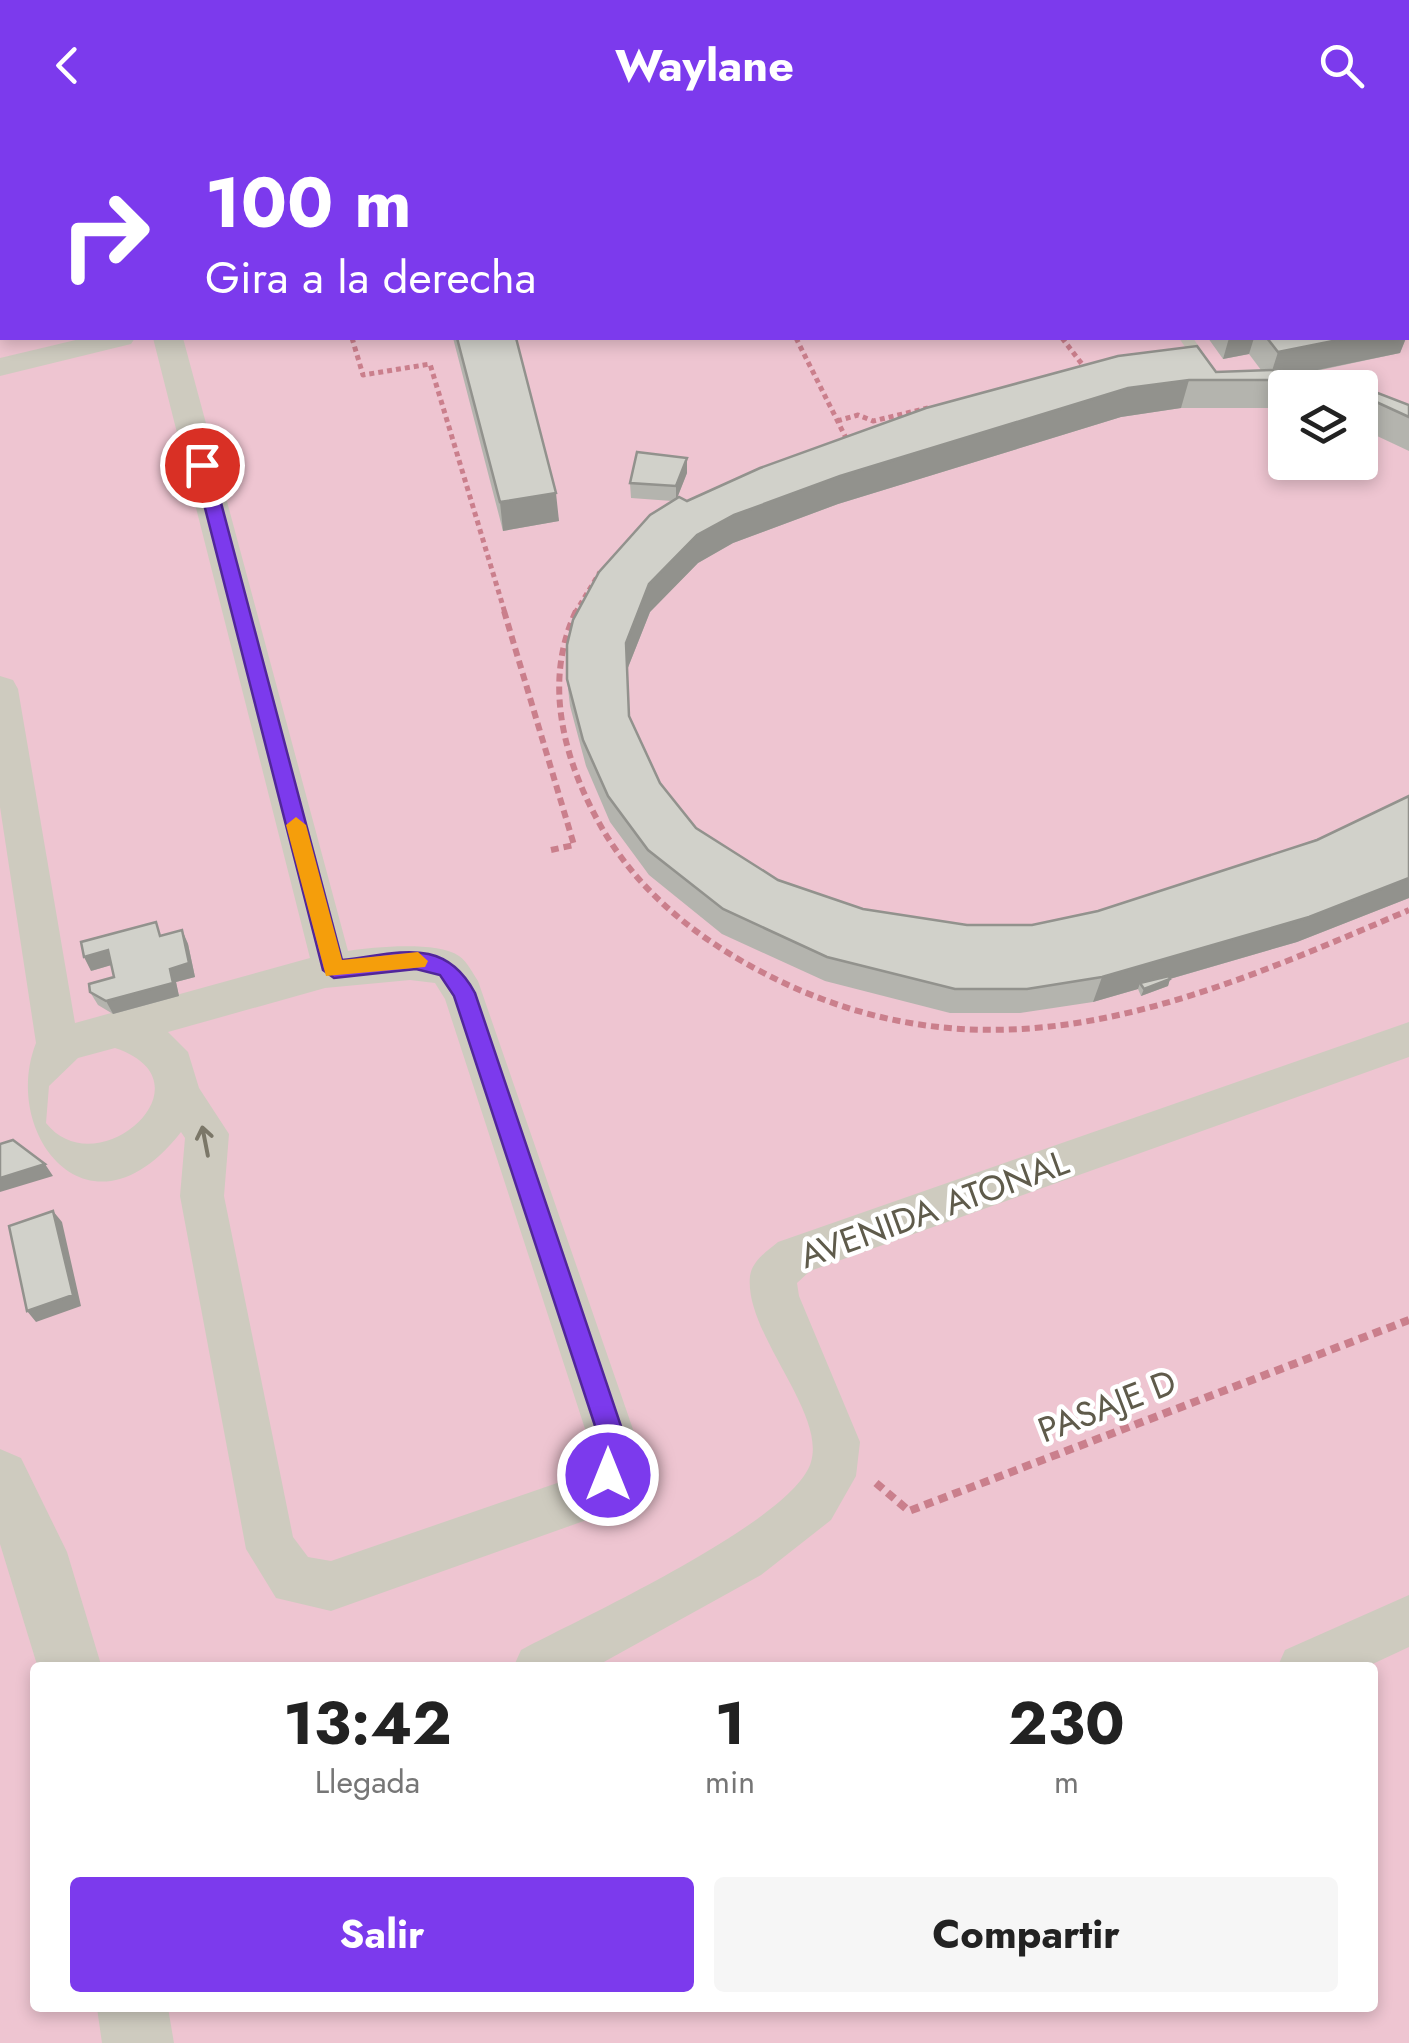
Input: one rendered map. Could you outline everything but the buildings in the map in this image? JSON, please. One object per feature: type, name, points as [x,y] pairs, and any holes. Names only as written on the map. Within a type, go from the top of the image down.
[{"type":"street","points":[[0,367],[112,340]]},
{"type":"street","points":[[169,340],[334,970]]},
{"type":"street","points":[[0,689],[58,1049]]},
{"type":"street","points":[[115,1031],[143,1036],[164,1050],[178,1082],[207,1134],[202,1196],[260,1507],[272,1549],[294,1580],[330,1586],[578,1500],[608,1475],[612,1438],[464,993],[447,968],[416,960],[334,970],[85,1036],[58,1049],[27,1083],[21,1103],[22,1123],[31,1141],[46,1154],[92,1164],[139,1148],[172,1114],[178,1082],[208,1024],[235,997]]},
{"type":"street","name":"AVENIDA ATONAL","points":[[833,1474],[833,1430],[774,1304],[773,1274],[794,1256],[1409,1039]]},
{"type":"street","points":[[139,1148],[202,1196]]},
{"type":"street","points":[[550,1662],[744,1556],[800,1513],[833,1474]]},
{"type":"street","points":[[0,1479],[36,1552],[68,1662]]},
{"type":"street","points":[[1317,1662],[1409,1622]]},
{"type":"street","points":[[134,2012],[138,2043]]},
{"type":"lane","points":[[1187,340],[1216,382]]},
{"type":"path","points":[[353,340],[363,375],[430,364],[574,845],[551,850]]},
{"type":"path","points":[[797,340],[849,444],[842,454]]},
{"type":"path","points":[[1063,340],[1084,368],[1064,376]]},
{"type":"path","points":[[837,422],[858,416],[872,421],[936,406]]},
{"type":"path","points":[[611,558],[572,616],[561,646],[557,681],[562,731],[584,799],[616,857],[648,894],[692,929],[780,982],[901,1019],[962,1029],[1075,1026],[1206,990],[1409,910]]},
{"type":"path","name":"PASAJE D","points":[[833,1474],[866,1474],[909,1511],[1409,1320]]},
{"type":"shaded area","points":[[0,340],[1409,340],[1409,2043],[0,2043]]},
{"type":"slow traffic","points":[[296,825],[334,970],[418,961]]},
{"type":"route","points":[[202,465],[334,970],[416,960],[447,968],[464,993],[612,1438],[608,1475]]}]
